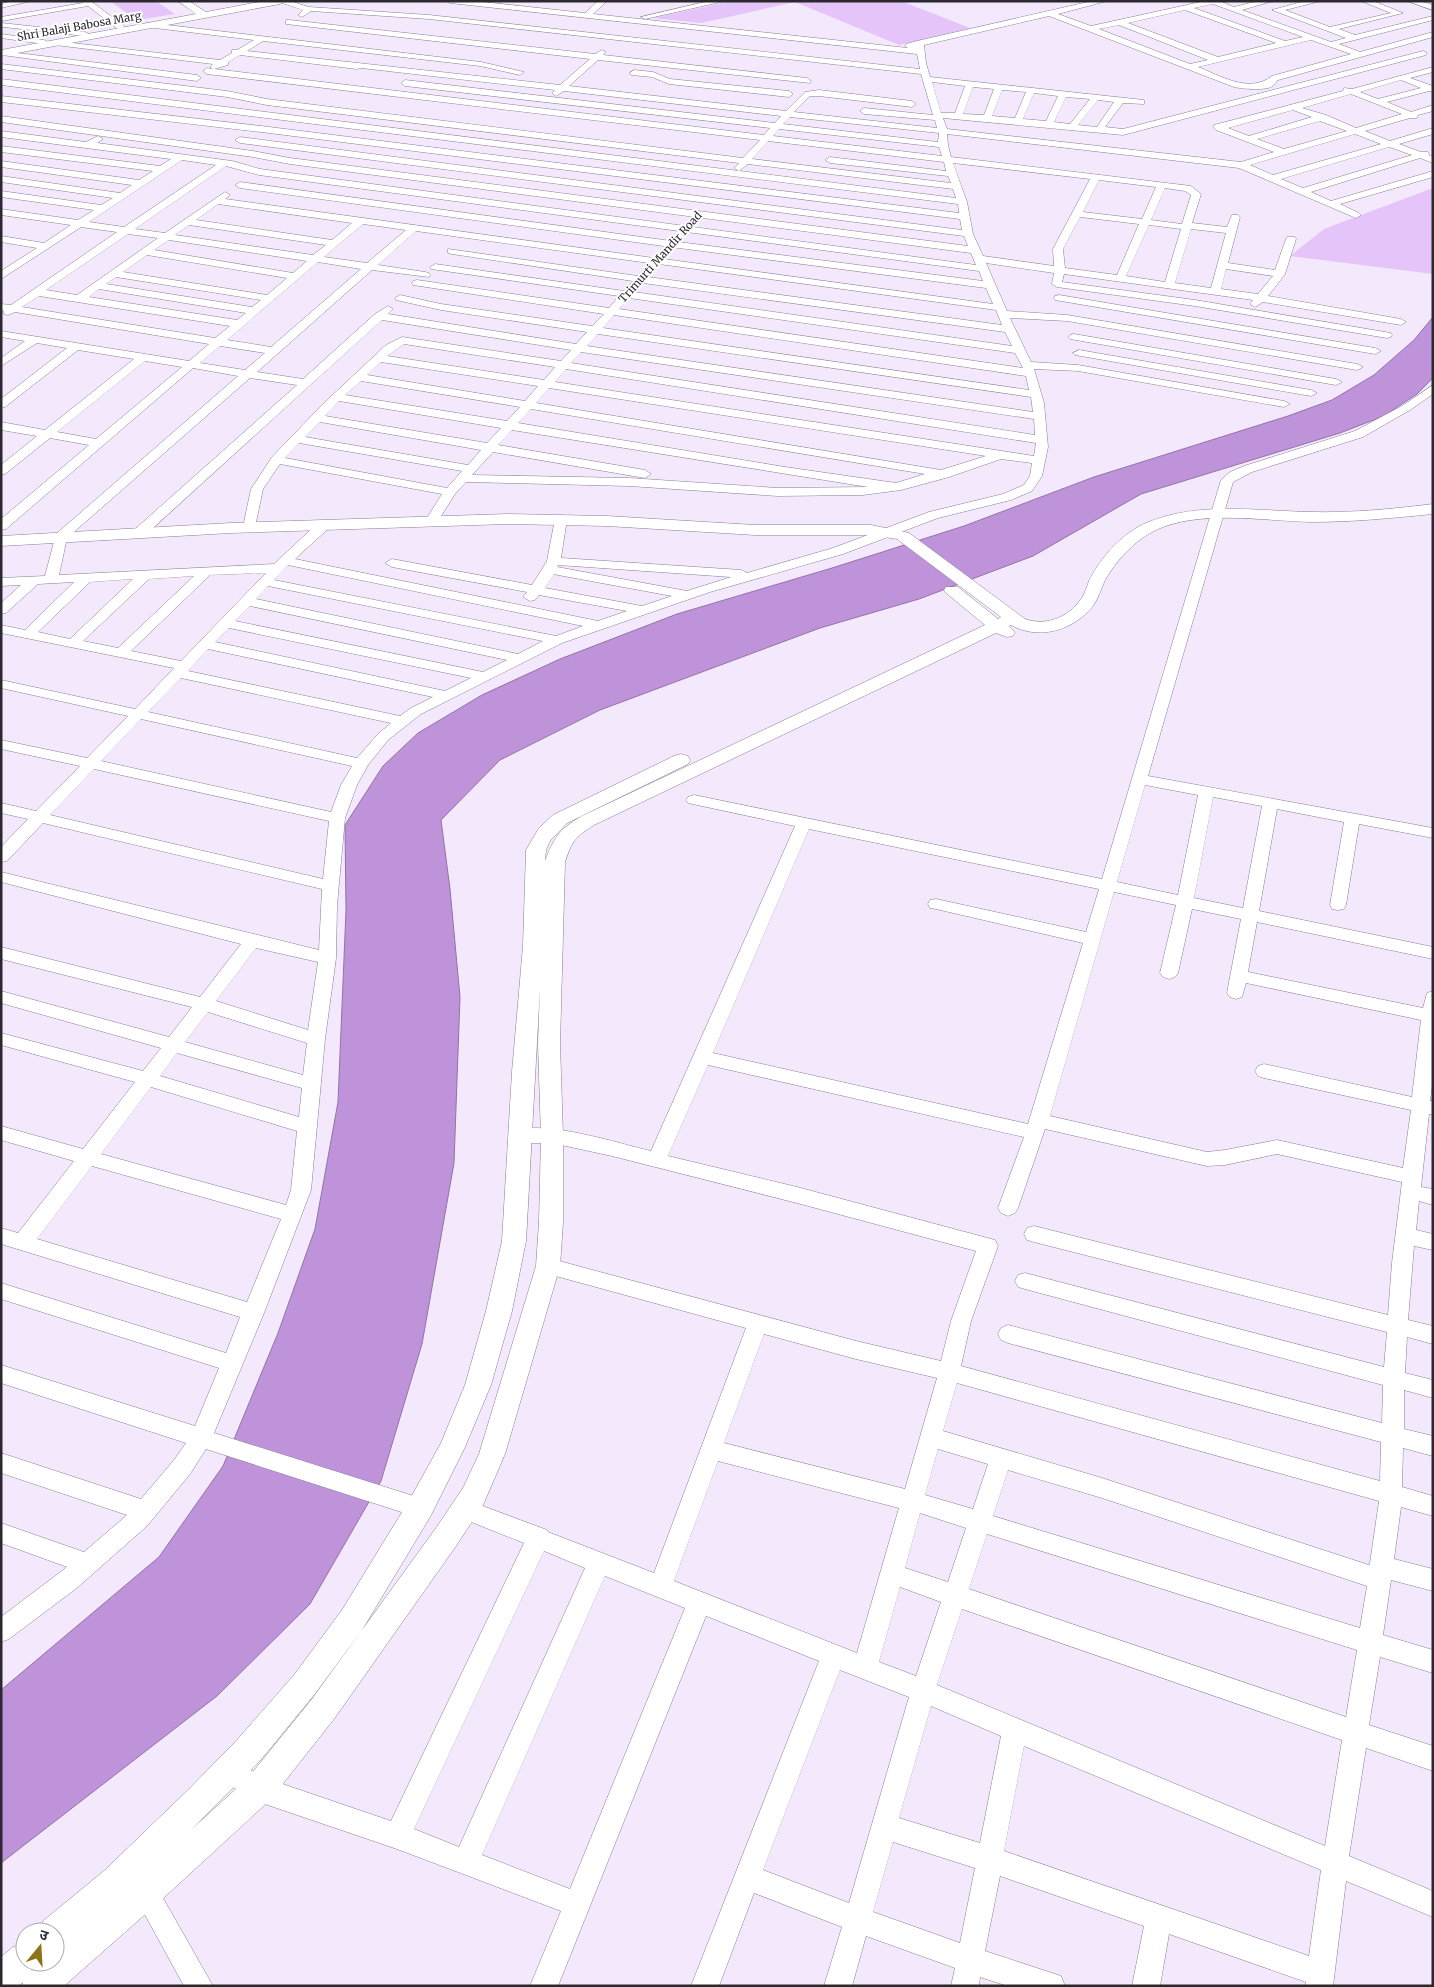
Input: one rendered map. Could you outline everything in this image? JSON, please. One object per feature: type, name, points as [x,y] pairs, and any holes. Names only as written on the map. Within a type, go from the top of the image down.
[{"type":"street","points":[[1,6],[27,1]]},
{"type":"street","points":[[34,1],[42,7]]},
{"type":"street","points":[[1,15],[67,1]]},
{"type":"street","points":[[98,1],[126,26]]},
{"type":"street","points":[[182,1],[206,13]]},
{"type":"street","points":[[195,1],[206,13]]},
{"type":"street","name":"Shri Balaji Babosa Marg","points":[[1,52],[150,25],[255,1]]},
{"type":"street","points":[[283,1],[306,11],[398,24]]},
{"type":"street","name":"Shri Balaji Babosa Marg","points":[[1,52],[126,26],[283,1]]},
{"type":"street","points":[[450,1],[490,3],[586,16],[890,48],[970,84],[1141,102]]},
{"type":"street","points":[[518,8],[528,1]]},
{"type":"street","points":[[586,16],[604,1]]},
{"type":"street","points":[[688,1],[698,6]]},
{"type":"street","points":[[535,111],[572,78],[589,68],[596,57],[637,21],[646,16],[722,1]]},
{"type":"street","points":[[88,145],[222,62],[284,27],[306,11],[421,16],[761,54],[923,62],[1049,14],[1103,1]]},
{"type":"street","points":[[1090,29],[1212,1],[1330,44],[1357,58],[1370,68],[1431,89]]},
{"type":"street","points":[[1234,9],[1268,1]]},
{"type":"street","points":[[1252,16],[1317,1]]},
{"type":"street","points":[[1365,1],[1423,21]]},
{"type":"street","points":[[1383,7],[1410,1],[1433,8]]},
{"type":"street","points":[[1,19],[88,2],[126,26]]},
{"type":"street","points":[[444,8],[770,44],[846,55],[923,62]]},
{"type":"street","points":[[1186,8],[1285,44]]},
{"type":"street","points":[[1277,10],[1355,38]]},
{"type":"street","points":[[1330,29],[1399,13]]},
{"type":"street","points":[[1049,14],[1188,67],[1246,86],[1293,107],[1358,130],[1433,160]]},
{"type":"street","points":[[1330,44],[1433,18]]},
{"type":"street","points":[[1119,22],[1217,60]]},
{"type":"street","points":[[1,24],[85,34]]},
{"type":"street","points":[[150,25],[487,65],[498,69],[534,73]]},
{"type":"street","points":[[1,34],[14,26]]},
{"type":"street","points":[[392,43],[416,26]]},
{"type":"street","points":[[284,27],[403,35],[807,81]]},
{"type":"street","points":[[284,27],[392,43],[500,55],[511,47]]},
{"type":"street","points":[[1,34],[44,42]]},
{"type":"street","points":[[1246,86],[1287,82],[1433,34]]},
{"type":"street","points":[[96,35],[124,39]]},
{"type":"street","points":[[743,74],[777,37]]},
{"type":"street","points":[[1188,67],[1312,37]]},
{"type":"street","points":[[1357,58],[1409,48],[1433,41]]},
{"type":"street","points":[[55,43],[237,64]]},
{"type":"street","points":[[597,46],[607,47]]},
{"type":"street","points":[[1409,48],[1433,56]]},
{"type":"street","points":[[220,50],[942,132],[1143,158],[1241,166],[1356,215]]},
{"type":"street","points":[[1,52],[197,78]]},
{"type":"street","points":[[229,151],[239,140],[261,129],[379,52]]},
{"type":"street","points":[[853,110],[937,113],[1124,132],[1423,53]]},
{"type":"street","points":[[441,100],[496,58]]},
{"type":"street","points":[[1,1631],[88,1564],[139,1519],[182,1467],[202,1438],[254,1313],[301,1190],[316,1039],[327,958],[337,818],[349,785],[361,763],[383,737],[416,711],[556,640],[688,594],[838,551],[886,535],[934,515],[1007,497],[1028,488],[1036,476],[1040,461],[1041,440],[1035,394],[1029,369],[968,234],[962,202],[943,145],[942,132],[923,62]]},
{"type":"street","points":[[1,66],[181,88],[297,106],[957,188]]},
{"type":"street","points":[[568,66],[589,68]]},
{"type":"street","points":[[1219,128],[1433,69]]},
{"type":"street","points":[[208,71],[765,139],[1049,168],[1096,177],[1134,178],[1162,185],[1188,188],[1196,194],[1168,285]]},
{"type":"street","points":[[622,72],[653,75],[668,81],[789,94]]},
{"type":"street","points":[[1418,73],[1433,78]]},
{"type":"street","points":[[562,77],[582,79]]},
{"type":"street","points":[[1321,80],[1425,120]]},
{"type":"street","points":[[1,82],[156,103],[962,202]]},
{"type":"street","points":[[400,83],[943,145]]},
{"type":"street","points":[[958,116],[970,84]]},
{"type":"street","points":[[987,118],[1000,87]]},
{"type":"street","points":[[660,88],[801,104]]},
{"type":"street","points":[[1378,102],[1431,89]]},
{"type":"street","points":[[1018,121],[1031,90]]},
{"type":"street","name":"Trimurti Mandir Road","points":[[431,521],[450,492],[462,478],[787,114],[801,104],[808,94],[813,92],[937,113]]},
{"type":"street","points":[[1049,124],[1063,94]]},
{"type":"street","points":[[1072,127],[1096,97]]},
{"type":"street","points":[[1,99],[261,129],[965,217]]},
{"type":"street","points":[[1099,130],[1120,100]]},
{"type":"street","points":[[1241,166],[1282,152],[1433,108]]},
{"type":"street","points":[[1188,115],[1282,152]]},
{"type":"street","points":[[1248,139],[1323,118]]},
{"type":"street","points":[[1,119],[108,133],[290,161],[697,215],[1060,271],[1341,309],[1401,322]]},
{"type":"street","points":[[2,135],[26,122]]},
{"type":"street","points":[[1271,179],[1433,131]]},
{"type":"street","points":[[2,135],[224,163],[259,172],[684,230],[980,259]]},
{"type":"street","points":[[239,140],[968,234]]},
{"type":"street","points":[[1,148],[162,169]]},
{"type":"street","points":[[1301,192],[1433,152]]},
{"type":"street","points":[[1,276],[180,158]]},
{"type":"street","points":[[823,159],[952,174]]},
{"type":"street","points":[[1,316],[7,308],[36,292],[224,163]]},
{"type":"street","points":[[1,164],[141,183]]},
{"type":"street","points":[[79,299],[259,172]]},
{"type":"street","points":[[1331,204],[1433,174]]},
{"type":"street","points":[[1083,369],[1074,337],[1059,298],[1057,284],[1060,271],[1057,255],[1058,249],[1096,177]]},
{"type":"street","points":[[1,179],[122,196]]},
{"type":"street","points":[[240,185],[671,244],[991,285]]},
{"type":"street","points":[[1120,279],[1162,185]]},
{"type":"street","points":[[1,194],[103,208]]},
{"type":"street","points":[[216,201],[1003,311],[1067,318],[1226,343],[1357,367]]},
{"type":"street","points":[[1,212],[370,267],[421,279],[611,312],[1029,369],[1083,369],[1284,404]]},
{"type":"street","points":[[1078,214],[1232,231]]},
{"type":"street","points":[[1215,292],[1235,217]]},
{"type":"street","points":[[1,526],[360,221]]},
{"type":"street","points":[[186,222],[334,243]]},
{"type":"street","points":[[51,580],[61,537],[414,228]]},
{"type":"street","points":[[139,533],[469,236]]},
{"type":"street","points":[[1,239],[47,246]]},
{"type":"street","points":[[1208,374],[1238,326],[1280,274],[1291,239]]},
{"type":"street","points":[[452,251],[640,279],[1010,329]]},
{"type":"street","points":[[145,252],[295,276]]},
{"type":"street","points":[[1,260],[21,263]]},
{"type":"street","points":[[1222,265],[1280,274]]},
{"type":"street","points":[[435,267],[1019,350]]},
{"type":"street","points":[[115,274],[268,298]]},
{"type":"street","points":[[1057,284],[1249,312],[1387,335]]},
{"type":"street","points":[[97,286],[255,311]]},
{"type":"street","points":[[36,292],[239,324]]},
{"type":"street","points":[[400,298],[441,307],[1035,394]]},
{"type":"street","points":[[1059,298],[1238,326],[1375,351]]},
{"type":"street","points":[[7,308],[274,351]]},
{"type":"street","points":[[380,316],[578,348],[1038,416]]},
{"type":"street","points":[[1,334],[306,383]]},
{"type":"street","points":[[1074,337],[1336,382]]},
{"type":"street","points":[[1,363],[34,339]]},
{"type":"street","points":[[249,527],[257,489],[269,474],[276,460],[328,405],[397,342],[402,340],[1041,440]]},
{"type":"street","points":[[1,405],[76,346]]},
{"type":"street","points":[[1079,354],[1208,374],[1311,393]]},
{"type":"street","points":[[1,471],[143,357]]},
{"type":"street","points":[[379,358],[1040,461]]},
{"type":"street","points":[[359,377],[945,474]]},
{"type":"street","points":[[1008,1208],[1037,1127],[1227,480],[1234,475],[1359,434],[1392,416],[1433,388]]},
{"type":"street","points":[[337,398],[785,471],[898,487]]},
{"type":"street","points":[[317,418],[744,491]]},
{"type":"street","points":[[1,426],[99,443]]},
{"type":"street","points":[[297,439],[471,469]]},
{"type":"street","points":[[462,478],[621,482],[744,491],[884,490],[945,474],[1000,456]]},
{"type":"street","points":[[276,460],[450,492]]},
{"type":"street","points":[[1,541],[249,527],[561,519],[886,535],[995,613],[1010,634],[1039,641],[1064,637],[1091,620],[1102,606],[1122,564],[1170,521],[1188,517],[1216,515],[1354,517],[1433,509]]},
{"type":"street","points":[[520,609],[537,589],[552,566],[559,540],[561,519]]},
{"type":"street","points":[[1,857],[137,714],[282,565],[324,525]]},
{"type":"street","points":[[886,535],[960,596],[995,613]]},
{"type":"street","points":[[392,563],[643,610]]},
{"type":"street","points":[[1,582],[206,572],[282,565],[598,625]]},
{"type":"street","points":[[552,566],[753,574]]},
{"type":"street","points":[[552,566],[688,594]]},
{"type":"street","points":[[120,654],[206,572]]},
{"type":"street","points":[[72,643],[145,575]]},
{"type":"street","points":[[28,634],[86,578]]},
{"type":"street","points":[[1,610],[34,580]]},
{"type":"street","points":[[266,582],[556,640]]},
{"type":"street","points":[[247,601],[518,658]]},
{"type":"street","points":[[65,1924],[116,1881],[229,1771],[304,1685],[352,1620],[420,1508],[452,1447],[478,1386],[499,1311],[514,1241],[523,1072],[533,946],[536,850],[542,836],[549,827],[575,810],[995,613]]},
{"type":"street","points":[[38,1986],[146,1893],[259,1789],[329,1701],[464,1509],[492,1454],[548,1266],[551,1222],[552,1136],[549,1044],[550,991],[556,862],[563,840],[571,831],[587,821],[967,641],[995,613]]},
{"type":"street","points":[[226,623],[483,676]]},
{"type":"street","points":[[1,629],[120,654],[402,722]]},
{"type":"street","points":[[206,644],[446,695]]},
{"type":"street","points":[[1,684],[361,763]]},
{"type":"street","points":[[1,744],[337,818]]},
{"type":"street","points":[[1139,779],[1433,833]]},
{"type":"street","points":[[1169,972],[1180,929],[1206,792]]},
{"type":"street","points":[[694,800],[1433,953]]},
{"type":"street","points":[[884,1826],[1158,1918],[1320,1979],[1335,1863],[1370,1644],[1391,1495],[1397,1326],[1411,1184],[1427,1106],[1432,1010],[1237,984],[1270,803]]},
{"type":"street","points":[[1,808],[331,886]]},
{"type":"street","points":[[1338,905],[1352,819]]},
{"type":"street","points":[[657,1160],[804,823]]},
{"type":"street","points":[[1,877],[252,941],[327,958]]},
{"type":"street","points":[[936,904],[1092,939]]},
{"type":"street","points":[[23,1242],[252,941]]},
{"type":"street","points":[[1,953],[204,1004],[316,1039]]},
{"type":"street","points":[[1,996],[312,1084]]},
{"type":"street","points":[[1,1038],[148,1079],[308,1127]]},
{"type":"street","points":[[702,1057],[1037,1127],[1207,1159],[1236,1156],[1262,1148],[1277,1147],[1411,1184],[1433,1197]]},
{"type":"street","points":[[1264,1071],[1427,1106]]},
{"type":"street","points":[[1,1133],[293,1215]]},
{"type":"street","points":[[520,1136],[552,1136],[657,1160],[988,1246],[961,1321],[950,1372],[865,1668]]},
{"type":"street","points":[[1034,1234],[1433,1335]]},
{"type":"street","points":[[1,1236],[254,1313]]},
{"type":"street","points":[[1406,1236],[1433,1242]]},
{"type":"street","points":[[548,1266],[758,1323],[950,1372],[1433,1506]]},
{"type":"street","points":[[1026,1281],[1433,1389]]},
{"type":"street","points":[[1,1291],[233,1364]]},
{"type":"street","points":[[660,1587],[758,1323]]},
{"type":"street","points":[[1008,1334],[1433,1446]]},
{"type":"street","points":[[1,1374],[420,1508]]},
{"type":"street","points":[[931,1437],[1380,1572],[1433,1580]]},
{"type":"street","points":[[710,1450],[913,1501],[1433,1662]]},
{"type":"street","points":[[838,1986],[923,1690],[1001,1459]]},
{"type":"street","points":[[1,1463],[146,1511]]},
{"type":"street","points":[[464,1509],[923,1690],[1433,1904]]},
{"type":"street","points":[[1,1533],[88,1564]]},
{"type":"street","points":[[397,1836],[539,1538]]},
{"type":"street","points":[[465,1863],[599,1562]]},
{"type":"street","points":[[892,1574],[1433,1759]]},
{"type":"street","points":[[544,1986],[699,1603]]},
{"type":"street","points":[[705,1986],[833,1656]]},
{"type":"street","points":[[968,1973],[1015,1729]]},
{"type":"street","points":[[229,1771],[259,1789],[397,1836],[576,1904]]},
{"type":"street","points":[[747,1878],[856,1921],[968,1973],[1051,1986]]},
{"type":"street","points":[[146,1893],[199,1986]]},
{"type":"street","points":[[1146,1986],[1158,1918]]},
{"type":"street","points":[[1,1979],[15,1967]]},
{"type":"shaded area","points":[[110,1],[156,1],[175,14],[137,20]]},
{"type":"shaded area","points":[[732,1],[901,1],[970,28],[899,45],[795,2],[701,23],[653,18]]},
{"type":"shaded area","points":[[1433,188],[1433,274],[1290,256],[1324,229]]},
{"type":"shaded area","points":[[1433,317],[1433,378],[1417,394],[1384,416],[1340,433],[1141,494],[1033,556],[919,599],[820,628],[600,710],[500,760],[441,820],[450,889],[460,997],[454,1163],[422,1344],[381,1481],[310,1604],[217,1696],[1,1863],[1,1690],[159,1557],[223,1466],[278,1333],[315,1229],[338,1102],[346,910],[345,825],[383,766],[418,733],[482,695],[560,659],[677,614],[964,526],[1094,477],[1288,416],[1332,400],[1374,375],[1414,340]]}]
